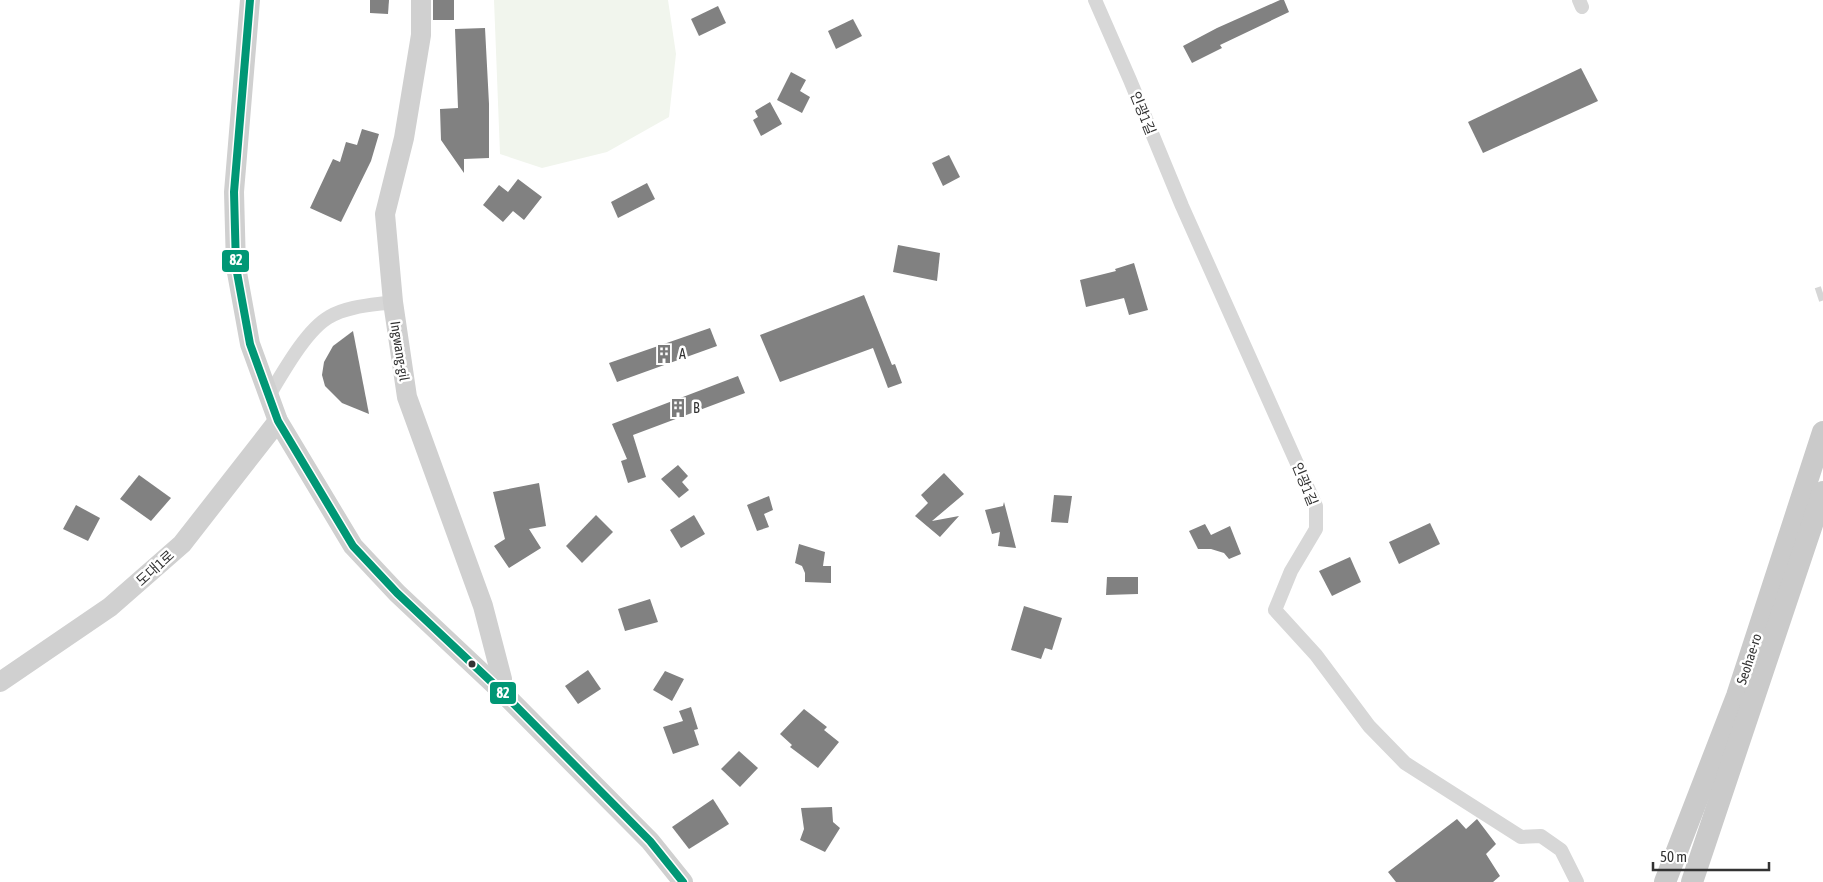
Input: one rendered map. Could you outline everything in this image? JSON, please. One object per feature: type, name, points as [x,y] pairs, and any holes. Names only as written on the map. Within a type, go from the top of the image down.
[{"type":"main road","name":"Seohae-ro","points":[[1665,882],[1736,696],[1823,432]]},
{"type":"main road","name":"Seohae-ro","points":[[1692,882],[1823,492]]},
{"type":"street","points":[[250,0],[234,192],[236,268],[250,344],[278,420],[353,546],[397,594],[499,689],[650,841],[683,882]]},
{"type":"street","name":"Ingwang-gil","points":[[421,0],[421,34],[407,120],[385,214],[393,302],[407,397],[483,606],[502,679],[499,689]]},
{"type":"street","name":"인광1길","points":[[1094,0],[1130,80],[1182,206],[1316,506],[1316,529],[1292,571],[1275,610],[1316,655],[1369,726],[1405,763],[1521,837],[1541,836],[1561,850],[1577,882]]},
{"type":"street","points":[[268,397],[309,336],[328,317],[350,309],[393,302]]},
{"type":"street","name":"도대1로","points":[[0,682],[110,607],[182,544],[278,420]]},
{"type":"shaded area","points":[[494,0],[668,0],[676,54],[669,117],[607,152],[542,168],[500,154]]},
{"type":"building","points":[[370,0],[389,0],[388,14],[370,13]]},
{"type":"building","points":[[433,0],[454,0],[454,20],[433,20]]},
{"type":"building","points":[[1280,0],[1284,0],[1289,12],[1220,45],[1222,48],[1192,63],[1183,46],[1217,28]]},
{"type":"building","points":[[718,6],[726,23],[699,36],[691,19]]},
{"type":"building","points":[[853,19],[862,36],[836,49],[828,31]]},
{"type":"building","points":[[485,28],[489,104],[489,158],[464,159],[464,173],[441,140],[440,109],[458,108],[455,29]]},
{"type":"building","points":[[1581,68],[1598,101],[1483,153],[1468,122]]},
{"type":"building","points":[[791,72],[806,80],[800,91],[810,97],[802,113],[777,100]]},
{"type":"building","points":[[770,102],[782,124],[761,136],[753,120],[758,117],[755,111]]},
{"type":"building","points":[[362,129],[379,134],[371,161],[341,222],[310,208],[333,159],[340,162],[346,142],[357,145]]},
{"type":"building","points":[[949,155],[960,177],[943,186],[932,163]]},
{"type":"building","points":[[518,179],[542,197],[524,220],[513,211],[503,222],[483,205],[499,185],[508,192]]},
{"type":"building","points":[[647,183],[655,199],[618,218],[611,202]]},
{"type":"building","points":[[898,245],[940,253],[937,281],[893,272]]},
{"type":"building","points":[[1134,263],[1148,310],[1129,315],[1124,298],[1086,307],[1080,280],[1116,271],[1115,269]]},
{"type":"building","points":[[864,295],[892,365],[895,364],[902,383],[888,388],[873,348],[780,382],[760,335]]},
{"type":"building","name":"A","points":[[710,328],[717,346],[617,382],[609,363]]},
{"type":"building","points":[[353,331],[369,414],[342,403],[325,386],[322,375],[324,362],[333,346]]},
{"type":"building","name":"B","points":[[738,376],[745,393],[633,435],[646,477],[628,483],[621,461],[627,459],[612,424]]},
{"type":"building","points":[[678,465],[688,476],[682,482],[689,490],[679,498],[661,479]]},
{"type":"building","points":[[944,473],[964,494],[932,521],[959,516],[940,537],[915,516],[928,503],[921,495]]},
{"type":"building","points":[[139,475],[171,498],[151,521],[120,499]]},
{"type":"building","points":[[539,483],[546,526],[529,529],[541,548],[509,568],[494,546],[505,539],[493,492]]},
{"type":"building","points":[[1054,495],[1072,496],[1068,523],[1051,522]]},
{"type":"building","points":[[769,496],[773,510],[764,514],[769,527],[757,531],[747,505]]},
{"type":"building","points":[[1004,502],[1016,548],[998,546],[1000,532],[992,534],[985,510],[1003,506]]},
{"type":"building","points":[[76,505],[100,518],[88,541],[63,529]]},
{"type":"building","points":[[596,515],[613,532],[582,563],[566,546]]},
{"type":"building","points":[[694,515],[705,534],[681,548],[670,530]]},
{"type":"building","points":[[1430,523],[1440,544],[1399,564],[1389,542]]},
{"type":"building","points":[[1205,524],[1211,535],[1230,526],[1241,554],[1229,559],[1224,553],[1211,549],[1198,549],[1189,531]]},
{"type":"building","points":[[799,544],[825,552],[823,566],[831,566],[831,583],[805,582],[805,573],[802,566],[795,563]]},
{"type":"building","points":[[1350,557],[1361,582],[1332,596],[1319,571]]},
{"type":"building","points":[[1107,577],[1138,577],[1138,594],[1106,595]]},
{"type":"building","points":[[650,599],[658,622],[625,631],[618,609]]},
{"type":"building","points":[[1024,606],[1062,618],[1052,650],[1045,648],[1041,659],[1011,650]]},
{"type":"building","points":[[588,670],[601,689],[578,704],[565,686]]},
{"type":"building","points":[[665,671],[684,679],[672,701],[653,690]]},
{"type":"building","points":[[691,707],[698,729],[694,730],[699,745],[673,754],[663,727],[683,721],[679,711]]},
{"type":"building","points":[[804,709],[827,727],[824,730],[839,742],[818,768],[790,747],[792,745],[780,734]]},
{"type":"building","points":[[739,751],[758,768],[740,787],[721,769]]},
{"type":"building","points":[[713,799],[729,824],[689,849],[672,827]]},
{"type":"building","points":[[832,807],[833,822],[840,828],[825,852],[800,840],[804,829],[801,808]]},
{"type":"building","points":[[1457,819],[1466,829],[1477,819],[1496,844],[1486,854],[1500,876],[1493,882],[1396,882],[1388,872]]},
{"type":"tunnel","points":[[1817,295],[1823,293]]},
{"type":"transit line","name":"82","points":[[250,0],[234,192],[236,267],[250,344],[278,421],[353,546],[397,593],[499,689],[650,841],[683,882]]},
{"type":"place","name":"A","points":[[664,354]]},
{"type":"place","name":"B","points":[[678,408]]}]
